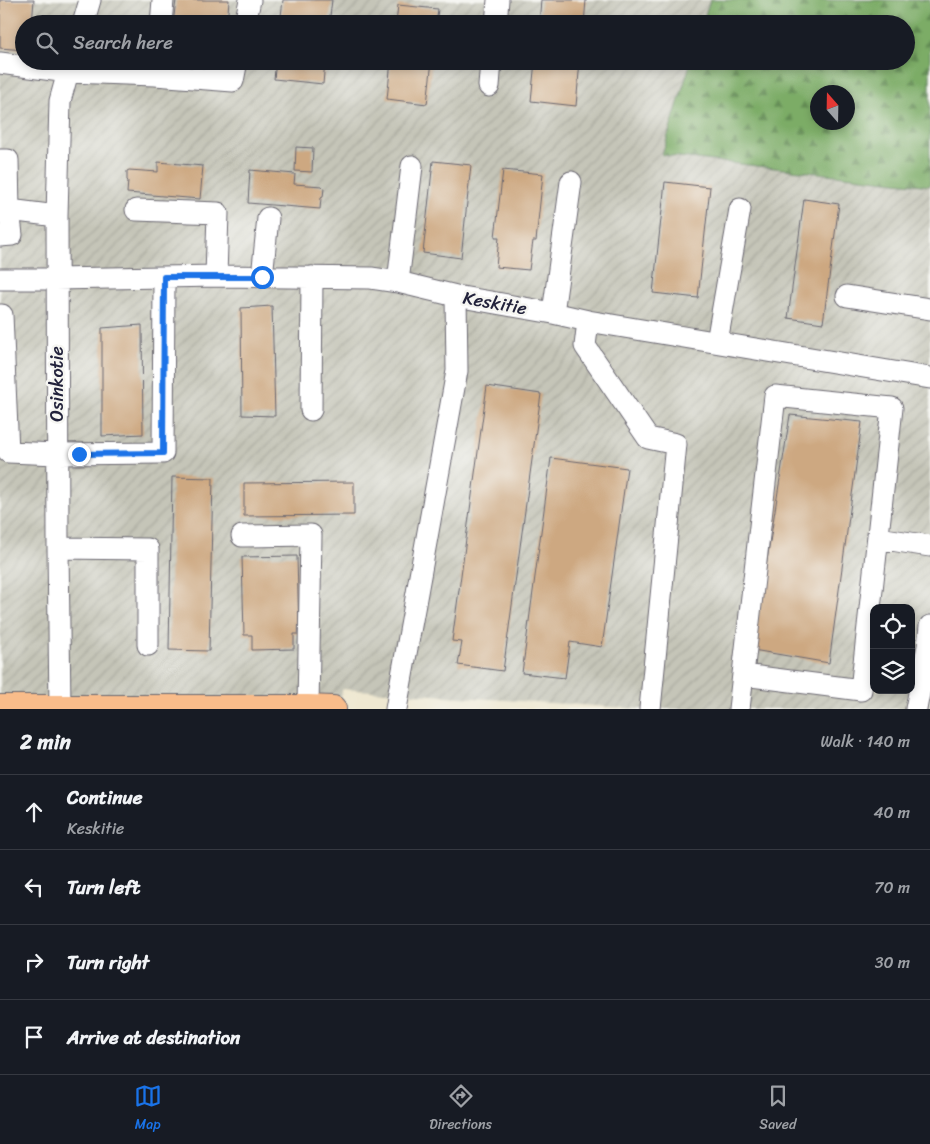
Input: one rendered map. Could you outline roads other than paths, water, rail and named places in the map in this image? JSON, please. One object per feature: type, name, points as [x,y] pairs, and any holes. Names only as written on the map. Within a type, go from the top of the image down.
[{"type":"main road","points":[[0,708],[321,708]]},
{"type":"street","points":[[86,15],[90,0]]},
{"type":"street","points":[[162,15],[163,0]]},
{"type":"street","points":[[247,15],[250,0]]},
{"type":"street","points":[[497,15],[498,0]]},
{"type":"street","points":[[0,63],[15,64]]},
{"type":"street","name":"Osinkotie","points":[[60,708],[56,279],[60,101],[68,70]]},
{"type":"street","points":[[168,70],[234,81],[236,70]]},
{"type":"street","points":[[489,86],[491,70]]},
{"type":"street","points":[[0,160],[8,160],[9,210],[12,236],[0,236]]},
{"type":"street","points":[[398,282],[412,166]]},
{"type":"street","points":[[553,313],[570,182]]},
{"type":"street","points":[[716,342],[740,209]]},
{"type":"street","points":[[9,210],[57,216]]},
{"type":"street","points":[[136,210],[218,213],[216,276]]},
{"type":"street","points":[[262,277],[268,218]]},
{"type":"street","name":"Keskitie","points":[[0,279],[216,276],[371,278],[588,321],[930,378]]},
{"type":"street","points":[[0,315],[2,315],[8,452],[57,454],[163,453],[164,277]]},
{"type":"street","points":[[311,410],[312,277]]},
{"type":"street","points":[[396,709],[456,371],[456,296]]},
{"type":"street","points":[[847,296],[930,310]]},
{"type":"street","points":[[588,321],[585,346],[648,438],[676,444],[650,709]]},
{"type":"street","points":[[739,709],[775,396],[892,408],[861,690],[743,675]]},
{"type":"street","points":[[242,536],[311,535],[321,708]]},
{"type":"street","points":[[878,538],[930,546]]},
{"type":"street","points":[[58,548],[148,549],[148,645]]},
{"type":"street","points":[[916,709],[930,626]]}]
